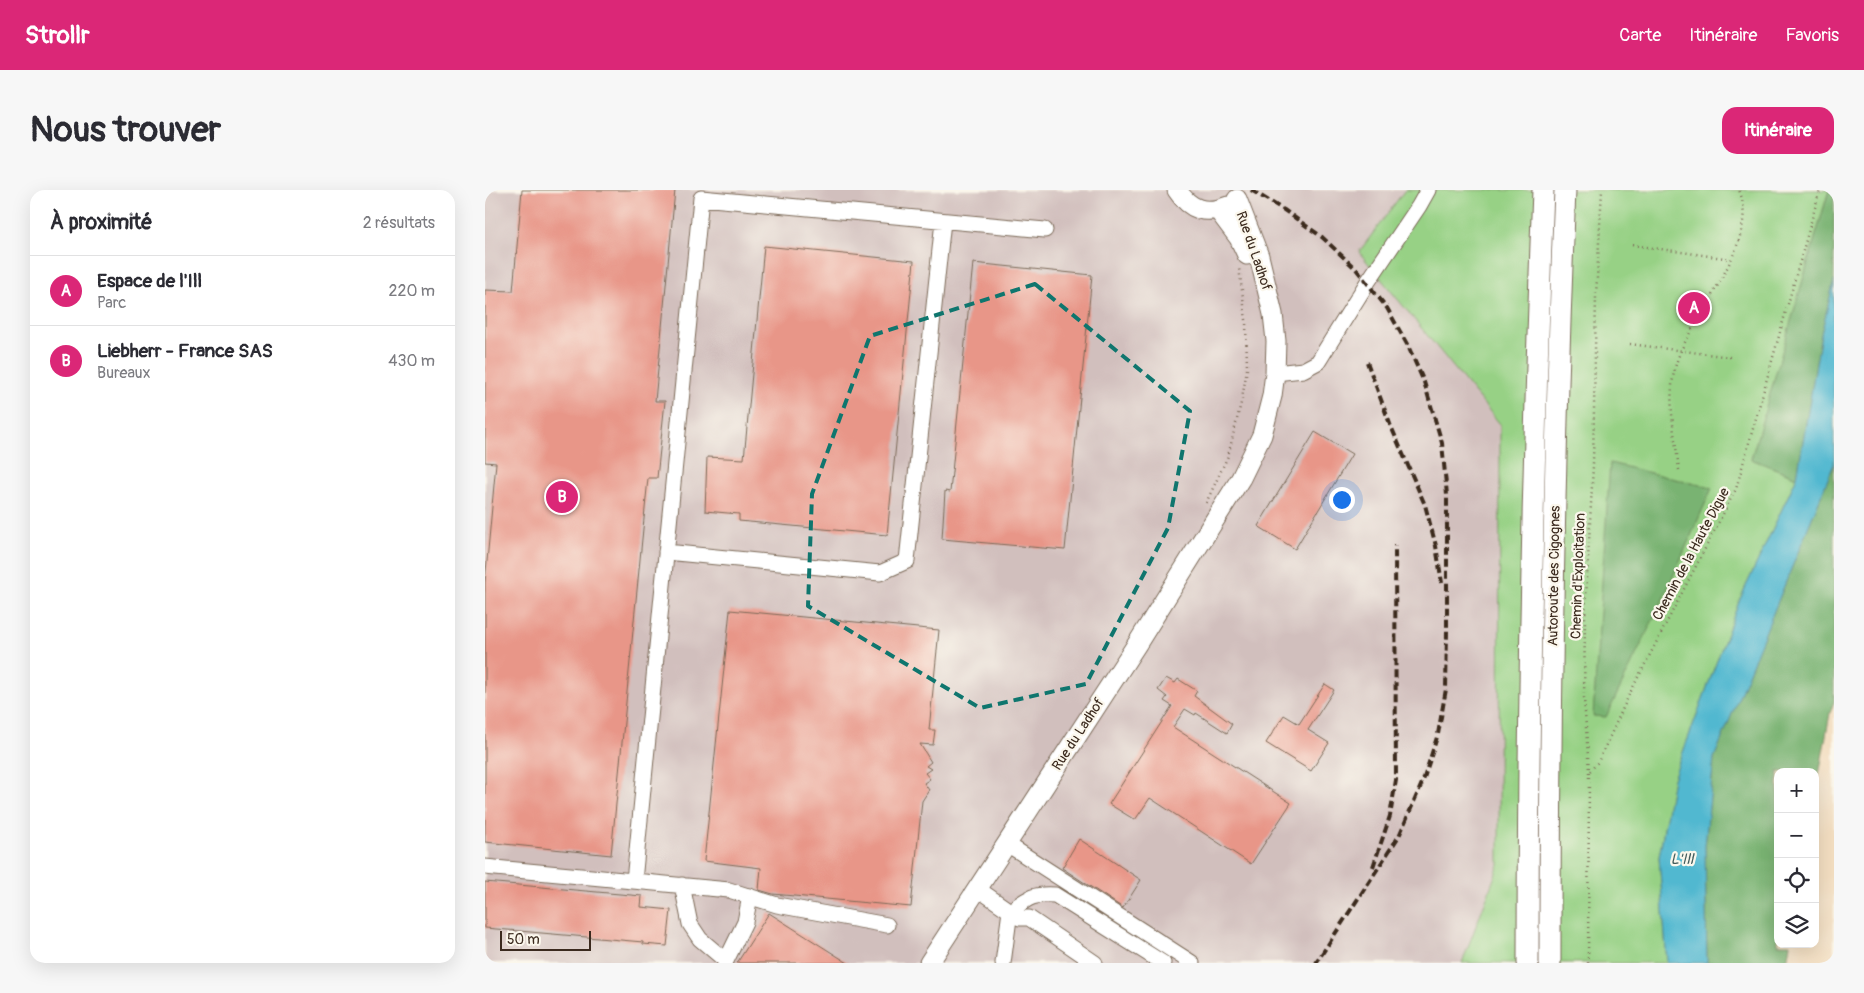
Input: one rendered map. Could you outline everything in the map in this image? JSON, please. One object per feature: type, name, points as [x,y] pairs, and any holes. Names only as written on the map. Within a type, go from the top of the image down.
[{"type":"highway","name":"Autoroute des Cigognes","points":[[1528,963],[1529,742],[1535,426],[1543,190]]},
{"type":"highway","name":"Autoroute des Cigognes","points":[[1550,963],[1551,732],[1557,426],[1565,190]]},
{"type":"main road","points":[[1177,190],[1189,205],[1204,210],[1218,210],[1228,206],[1239,194]]},
{"type":"main road","name":"Rue du Ladhof","points":[[929,963],[1137,644],[1241,478],[1262,435],[1272,396],[1276,340],[1269,291],[1259,256],[1241,214],[1239,194]]},
{"type":"main road","name":"Rue du Ladhof","points":[[1218,210],[1239,238],[1246,254],[1256,285],[1263,334],[1263,375],[1253,433],[1239,473],[1225,503]]},
{"type":"lane","points":[[1275,372],[1303,370],[1318,362],[1428,190]]},
{"type":"lane","points":[[634,881],[701,198],[1045,230]]},
{"type":"lane","points":[[666,552],[880,573],[907,561],[943,221]]},
{"type":"lane","points":[[1007,844],[1192,963]]},
{"type":"lane","points":[[485,867],[729,890],[777,905],[887,925]]},
{"type":"lane","points":[[682,885],[690,924],[699,939],[725,962],[745,922],[750,896]]},
{"type":"lane","points":[[977,889],[1020,918],[1029,918],[1095,963]]},
{"type":"lane","points":[[1003,963],[1010,911],[1029,897],[1042,894],[1055,895],[1163,963]]},
{"type":"path","name":"Chemin d'Exploitation","points":[[1588,963],[1589,771],[1584,699],[1585,617],[1593,466],[1596,295],[1602,190]]},
{"type":"path","points":[[1679,470],[1671,407],[1671,388],[1681,351],[1732,260],[1741,229],[1743,200],[1739,190]]},
{"type":"path","name":"Chemin de la Haute Digue","points":[[1589,771],[1598,762],[1630,693],[1736,489],[1820,190]]},
{"type":"path","points":[[1631,245],[1732,260]]},
{"type":"path","points":[[1205,505],[1228,456],[1242,399],[1247,369],[1246,320],[1238,264]]},
{"type":"path","points":[[1630,344],[1730,357]]},
{"type":"highlighted area","points":[[1035,284],[1190,411],[1168,528],[1086,684],[980,708],[808,606],[812,494],[870,336]]},
{"type":"shaded area","points":[[485,190],[1410,190],[1366,260],[1500,424],[1499,865],[1462,963],[485,963]]},
{"type":"green space","points":[[1405,190],[1829,190],[1752,459],[1797,477],[1740,599],[1673,779],[1659,857],[1667,963],[1462,963],[1499,865],[1500,424],[1359,252]]},
{"type":"green space","points":[[1829,190],[1834,190],[1834,281],[1821,334],[1797,477],[1751,459]]},
{"type":"green space","points":[[1610,463],[1712,488],[1663,599],[1606,717],[1593,716]]},
{"type":"green space","points":[[1834,464],[1834,701],[1830,713],[1819,775],[1819,768],[1774,768],[1774,948],[1789,948],[1787,963],[1707,963],[1705,846],[1714,758]]},
{"type":"water","name":"L'Ill","points":[[1834,281],[1834,464],[1714,758],[1705,846],[1707,963],[1667,963],[1659,857],[1673,779],[1740,599],[1797,477],[1821,334]]},
{"type":"building","points":[[522,190],[675,190],[655,401],[665,401],[657,478],[648,478],[611,855],[485,842],[485,583],[496,463],[485,462],[485,290],[513,291]]},
{"type":"building","points":[[764,246],[914,261],[887,535],[739,521],[739,514],[705,511],[707,457],[744,459]]},
{"type":"building","points":[[973,263],[1092,275],[1065,550],[942,539],[945,491],[950,492]]},
{"type":"building","points":[[1315,432],[1352,454],[1295,549],[1258,526]]},
{"type":"building","points":[[730,610],[939,630],[929,730],[935,730],[933,745],[920,744],[931,762],[926,766],[931,769],[925,773],[930,779],[924,783],[929,790],[922,801],[911,907],[773,894],[759,890],[761,868],[704,861]]},
{"type":"building","points":[[1166,678],[1175,683],[1178,679],[1197,691],[1194,696],[1232,724],[1227,733],[1196,713],[1195,715],[1185,709],[1173,727],[1291,803],[1251,864],[1150,798],[1135,820],[1109,804],[1172,706],[1164,701],[1167,697],[1158,690]]},
{"type":"building","points":[[1325,684],[1334,690],[1308,730],[1329,743],[1311,771],[1266,743],[1284,715],[1299,724]]},
{"type":"building","points":[[1079,839],[1141,880],[1123,908],[1062,868]]},
{"type":"building","points":[[485,882],[642,896],[641,907],[671,910],[667,946],[643,944],[643,942],[485,928]]},
{"type":"building","points":[[769,913],[848,963],[737,963]]},
{"type":"railway","points":[[1251,190],[1284,210],[1322,237],[1356,269],[1387,308],[1408,346],[1424,382],[1442,443],[1447,495],[1446,689],[1438,734],[1423,781],[1399,836],[1316,963]]},
{"type":"railway","points":[[1367,362],[1390,424],[1425,505],[1436,546],[1442,583]]},
{"type":"railway","points":[[1373,867],[1390,816],[1396,780],[1395,545]]},
{"type":"place","name":"Espace de l'Ill","points":[[1694,308]]},
{"type":"place","name":"Liebherr - France SAS","points":[[562,497]]}]
